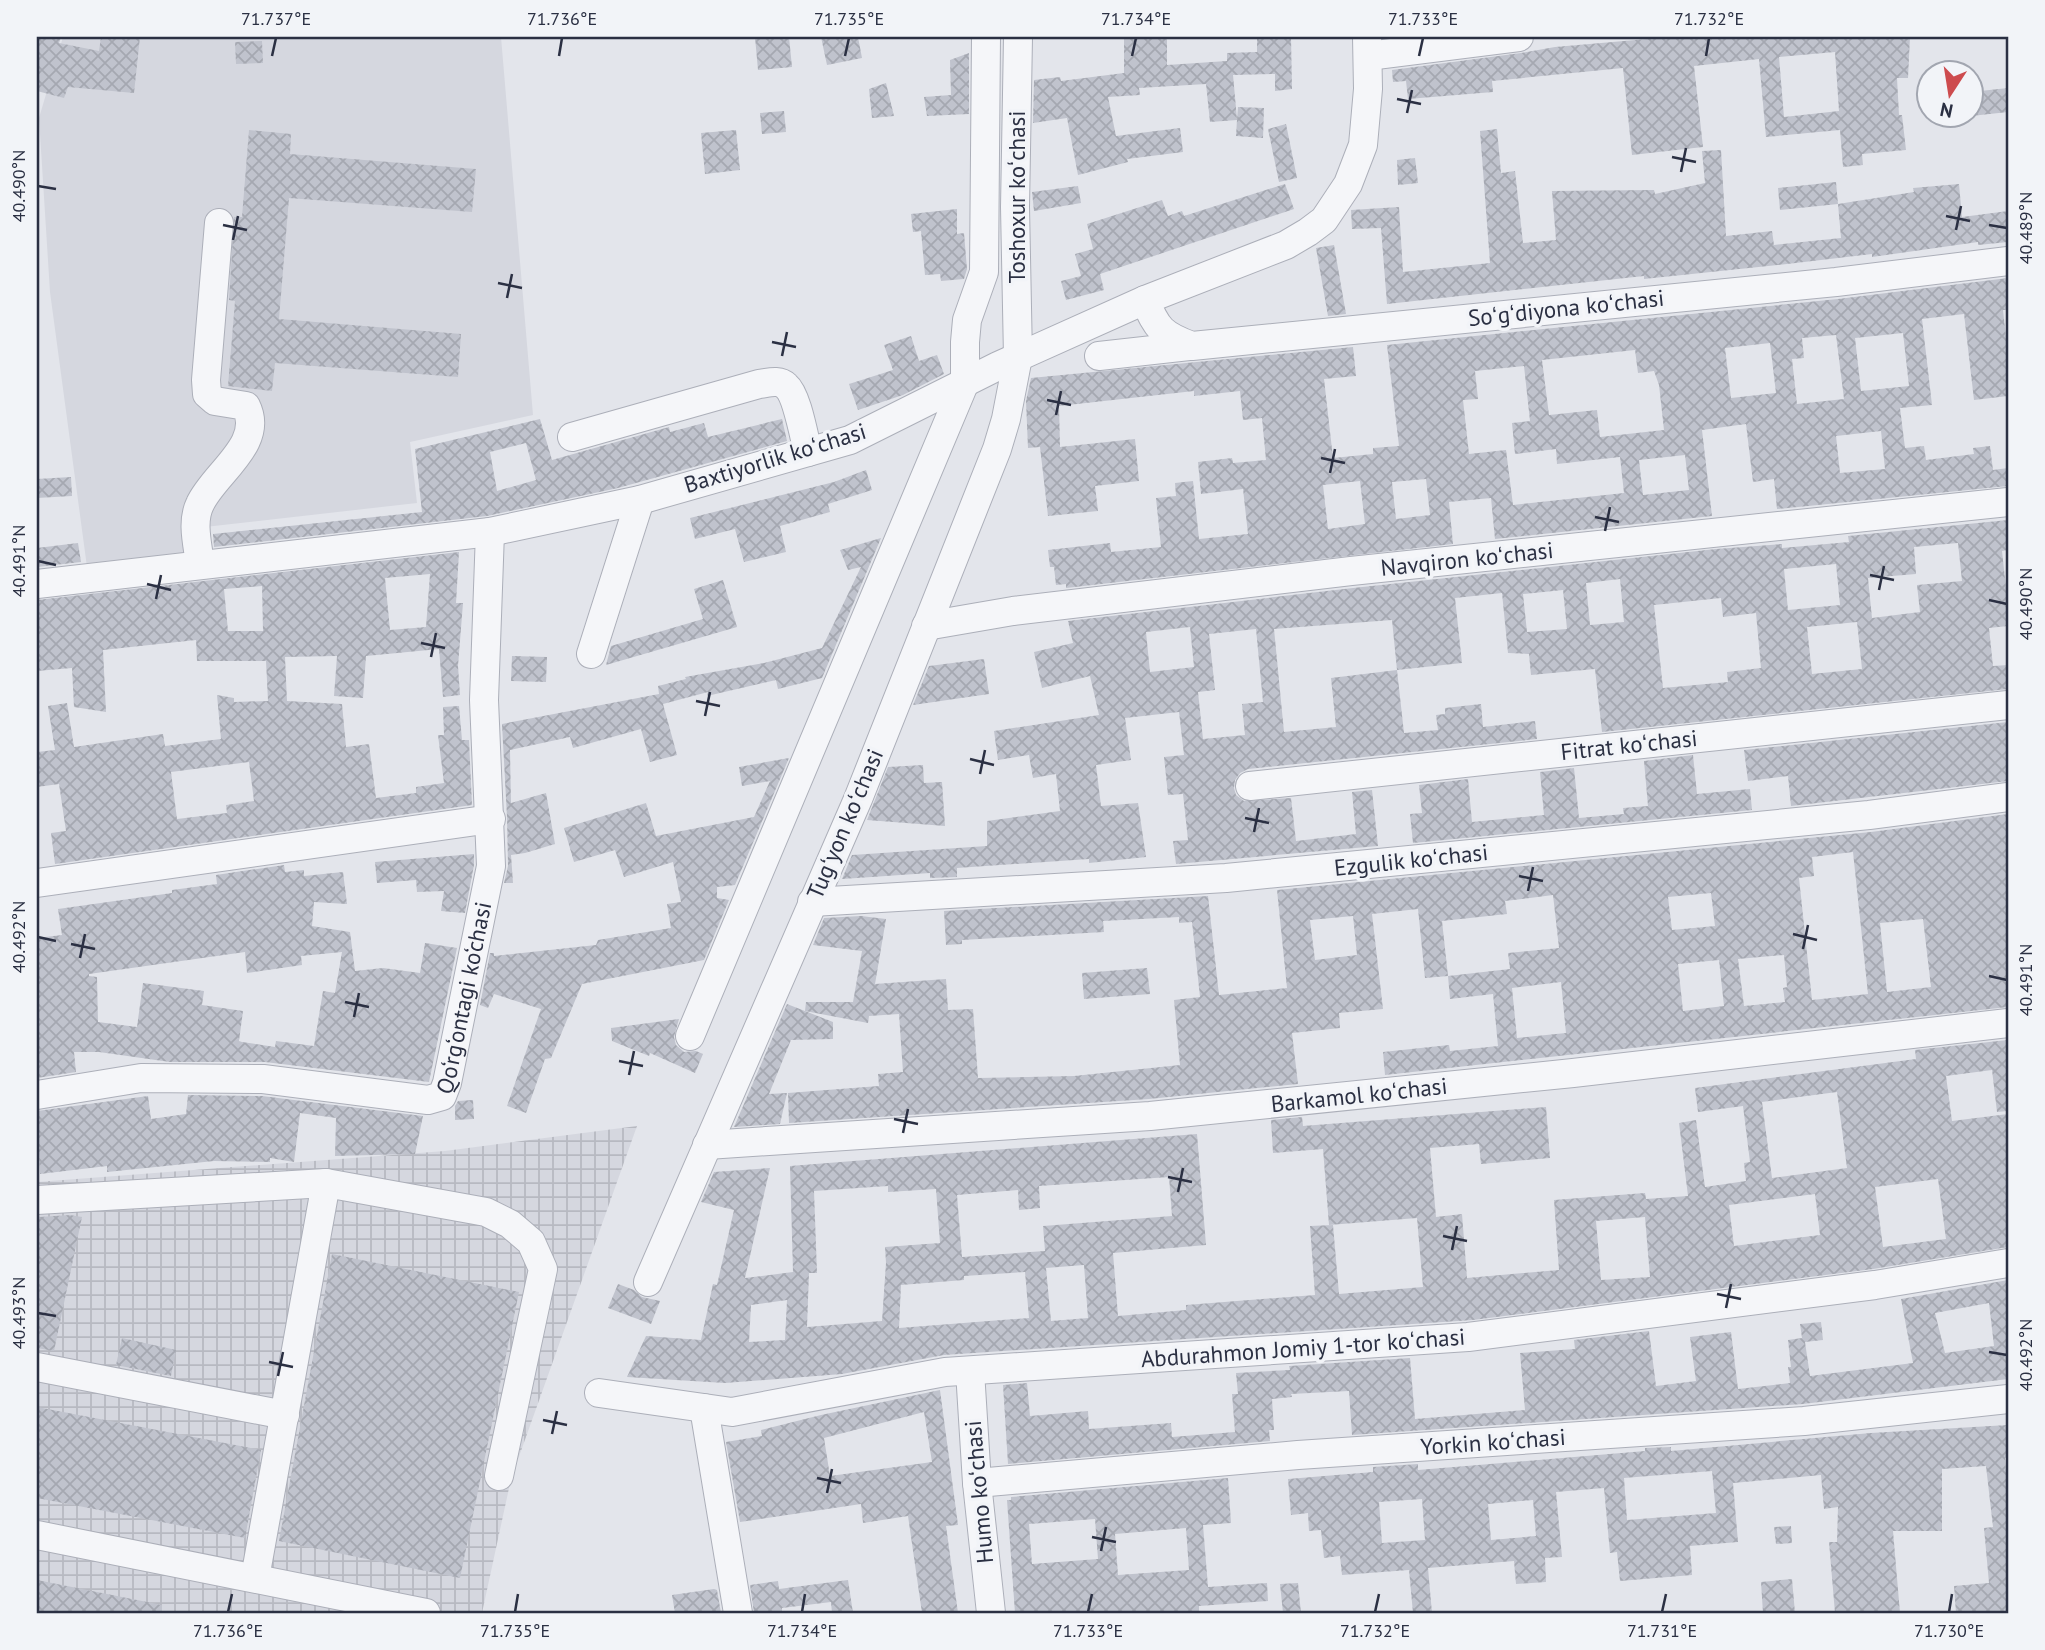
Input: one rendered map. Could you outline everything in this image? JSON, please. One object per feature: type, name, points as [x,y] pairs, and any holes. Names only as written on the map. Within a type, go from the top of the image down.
[{"type":"street","points":[[690,1037],[965,382],[967,320],[984,272],[986,37]]},
{"type":"street","name":"Toshoxur koʻchasi","points":[[1018,37],[1018,357]]},
{"type":"street","points":[[1368,46],[1519,37]]},
{"type":"street","name":"Baxtiyorlik koʻchasi","points":[[37,584],[490,532],[640,500],[850,440],[965,382],[1145,300],[1286,245],[1324,220],[1349,184],[1363,145],[1368,89],[1368,46]]},
{"type":"street","points":[[986,82],[1018,79]]},
{"type":"street","points":[[201,564],[195,517],[200,503],[240,451],[249,435],[252,417],[246,406],[215,401],[207,394],[219,223]]},
{"type":"street","name":"Soʻgʻdiyona koʻchasi","points":[[1099,356],[1836,282],[2008,261]]},
{"type":"street","points":[[1145,300],[1155,324],[1168,337],[1192,346]]},
{"type":"street","name":"Tugʻyon koʻchasi","points":[[648,1282],[858,799],[997,449],[1018,357]]},
{"type":"street","points":[[572,438],[759,384],[776,382],[787,387],[792,396],[808,452]]},
{"type":"street","points":[[591,654],[640,500]]},
{"type":"street","name":"Navqiron koʻchasi","points":[[926,626],[1013,611],[1351,571],[2008,502]]},
{"type":"street","name":"Qo‘rg‘ontagi ko‘chasi","points":[[37,1095],[141,1078],[263,1079],[428,1100],[442,1096],[447,1083],[491,866],[484,700],[490,532]]},
{"type":"street","name":"Fitrat koʻchasi","points":[[1250,786],[2008,705]]},
{"type":"street","name":"Ezgulik koʻchasi","points":[[812,902],[1226,878],[1869,815],[2008,797]]},
{"type":"street","points":[[37,883],[491,819]]},
{"type":"street","name":"Barkamol koʻchasi","points":[[707,1145],[1150,1116],[1573,1073],[2008,1023]]},
{"type":"street","points":[[256,1578],[326,1183]]},
{"type":"street","points":[[37,1200],[326,1183],[486,1212],[510,1224],[531,1242],[543,1269],[499,1476]]},
{"type":"street","name":"Abdurahmon Jomiy 1-tor koʻchasi","points":[[599,1393],[732,1412],[945,1373],[1468,1337],[1875,1285],[2008,1263]]},
{"type":"street","points":[[37,1367],[285,1415]]},
{"type":"street","name":"Humo koʻchasi","points":[[970,1371],[977,1483],[991,1613]]},
{"type":"street","name":"Yorkin koʻchasi","points":[[977,1483],[1298,1455],[1804,1421],[2008,1399]]},
{"type":"street","points":[[704,1408],[738,1613]]},
{"type":"street","points":[[37,1535],[426,1613]]},
{"type":"shaded area","points":[[63,37],[501,37],[533,415],[410,442],[417,503],[196,528],[199,555],[87,567],[50,292],[39,118]]},
{"type":"shaded area","points":[[637,1126],[511,1479],[482,1613],[37,1613],[37,1182],[445,1151]]},
{"type":"building","points":[[37,37],[61,37],[59,43],[99,51],[101,37],[140,37],[134,93],[68,87],[64,98],[37,91]]},
{"type":"building","points":[[755,37],[789,37],[792,67],[758,70]]},
{"type":"building","points":[[821,37],[858,37],[862,58],[827,65]]},
{"type":"building","points":[[1124,37],[1167,37],[1167,65],[1227,61],[1227,53],[1257,52],[1257,39],[1291,37],[1292,89],[1275,91],[1275,74],[1233,75],[1237,119],[1238,107],[1264,108],[1263,138],[1236,136],[1237,120],[1210,122],[1206,84],[1139,88],[1140,95],[1108,97],[1116,136],[1180,128],[1183,152],[1127,159],[1128,162],[1078,175],[1067,118],[1033,123],[1034,80],[1060,77],[1061,81],[1124,73]]},
{"type":"building","points":[[1670,37],[1910,37],[1908,78],[1897,78],[1899,115],[1902,115],[1906,150],[1862,154],[1863,165],[1843,167],[1840,130],[1766,137],[1759,59],[1694,66],[1703,147],[1632,155],[1623,68],[1492,81],[1493,92],[1408,99],[1406,81],[1393,82],[1392,70],[1555,47]],"holes":[[[1835,52],[1839,111],[1784,117],[1779,57]]]},
{"type":"building","points":[[262,41],[263,63],[236,64],[235,42]]},
{"type":"building","points":[[969,53],[969,114],[927,116],[924,97],[951,95],[950,60]]},
{"type":"building","points":[[886,83],[894,116],[872,118],[869,89]]},
{"type":"building","points":[[2008,88],[2008,112],[1986,114],[1986,90]]},
{"type":"building","points":[[784,111],[786,132],[762,134],[760,113]]},
{"type":"building","points":[[1286,124],[1297,178],[1279,182],[1268,129]]},
{"type":"building","points":[[1497,129],[1501,173],[1515,171],[1523,243],[1556,240],[1552,191],[1654,190],[1655,194],[1705,183],[1702,151],[1721,150],[1726,236],[1772,231],[1774,245],[1841,238],[1838,204],[1914,192],[1913,188],[1959,184],[1962,217],[2008,211],[2008,242],[1978,245],[1978,242],[1872,257],[1872,254],[1644,279],[1644,276],[1387,304],[1381,228],[1352,229],[1351,210],[1399,207],[1403,272],[1490,263],[1480,131]]},
{"type":"building","points":[[249,130],[291,134],[290,154],[476,169],[472,212],[289,198],[279,319],[461,334],[458,377],[275,363],[272,391],[228,386],[235,301],[229,300],[234,217],[242,217]]},
{"type":"building","points":[[736,130],[740,170],[705,174],[701,133]]},
{"type":"building","points":[[1415,158],[1418,183],[1398,185],[1397,160]]},
{"type":"building","points":[[1836,182],[1838,204],[1780,210],[1778,188]]},
{"type":"building","points":[[1285,184],[1294,209],[1100,274],[1104,290],[1066,300],[1061,281],[1081,276],[1075,254],[1093,249],[1087,224],[1162,200],[1168,216],[1182,211],[1184,216]]},
{"type":"building","points":[[1078,186],[1081,203],[1034,211],[1032,192]]},
{"type":"building","points":[[957,209],[957,234],[964,233],[967,269],[964,279],[941,281],[940,274],[925,275],[921,231],[913,232],[911,214]]},
{"type":"building","points":[[1334,245],[1346,314],[1328,316],[1316,248]]},
{"type":"building","points":[[2008,278],[2008,310],[2003,310],[2008,356],[2008,396],[1974,400],[1964,314],[1922,319],[1932,405],[1900,408],[1905,448],[1924,446],[1926,460],[1974,454],[1973,448],[1990,446],[1993,470],[2008,468],[2008,486],[1777,509],[1774,479],[1753,482],[1746,424],[1702,430],[1712,516],[1495,539],[1491,498],[1449,502],[1453,544],[1066,588],[1066,584],[1056,585],[1048,550],[1110,543],[1111,552],[1161,547],[1156,498],[1176,496],[1175,483],[1193,481],[1199,539],[1248,534],[1243,489],[1201,494],[1198,462],[1232,458],[1233,463],[1266,460],[1262,418],[1243,420],[1240,391],[1194,396],[1194,391],[1059,406],[1060,447],[1135,439],[1139,481],[1095,486],[1098,511],[1048,516],[1040,447],[1028,448],[1026,401],[1031,378],[1353,347],[1356,376],[1324,379],[1333,458],[1373,454],[1373,448],[1399,446],[1387,345],[1838,299]],"holes":[[[1903,333],[1909,386],[1861,391],[1855,338]],[[1836,335],[1844,399],[1797,404],[1792,359],[1804,358],[1802,338]],[[1770,343],[1776,393],[1731,398],[1725,348]],[[1635,350],[1638,373],[1654,371],[1659,385],[1664,430],[1600,437],[1597,410],[1549,415],[1542,360]],[[1524,366],[1530,421],[1512,423],[1515,454],[1556,449],[1557,464],[1620,457],[1624,493],[1513,505],[1506,450],[1469,454],[1463,400],[1478,399],[1475,371]],[[1881,431],[1885,469],[1840,473],[1836,436]],[[1685,455],[1689,490],[1643,495],[1639,460]],[[1426,479],[1430,515],[1396,519],[1392,482]],[[1360,481],[1365,524],[1328,529],[1323,485]]]},
{"type":"building","points":[[911,336],[919,361],[937,355],[944,374],[903,395],[858,410],[849,384],[893,370],[884,345]]},
{"type":"building","points":[[540,419],[552,460],[669,427],[670,432],[704,423],[708,437],[782,419],[787,441],[618,488],[487,516],[214,547],[213,534],[422,512],[415,449]],"holes":[[[526,443],[536,480],[497,491],[490,452]]]},
{"type":"building","points":[[866,470],[872,490],[828,504],[830,512],[780,526],[786,552],[744,562],[735,529],[695,539],[690,518],[834,482]]},
{"type":"building","points":[[71,477],[72,496],[37,498],[37,479]]},
{"type":"building","points":[[2008,520],[2008,550],[2002,551],[2008,588],[2008,626],[1989,628],[1993,666],[2008,665],[2008,689],[1602,732],[1595,669],[1531,675],[1529,654],[1508,653],[1502,593],[1455,598],[1462,663],[1397,670],[1404,733],[1438,730],[1436,715],[1445,714],[1445,708],[1481,704],[1483,727],[1535,721],[1537,739],[1248,769],[1240,773],[1235,780],[1236,795],[1244,801],[1291,798],[1296,841],[1356,834],[1352,792],[1372,790],[1378,846],[1176,864],[1173,841],[1188,840],[1183,794],[1168,795],[1164,757],[1184,755],[1179,712],[1125,718],[1131,760],[1096,765],[1101,806],[1138,803],[1146,857],[1089,863],[1089,859],[957,868],[957,877],[930,878],[930,873],[842,879],[852,855],[987,846],[987,821],[1060,811],[1056,774],[1033,778],[1029,755],[998,760],[994,731],[1099,715],[1090,676],[1042,688],[1034,652],[1073,643],[1068,621],[1716,549],[1782,544],[1782,548],[1849,542],[1848,536]],"holes":[[[1958,543],[1962,581],[1917,585],[1920,612],[1872,618],[1868,578],[1916,574],[1914,547]],[[1836,564],[1840,605],[1788,610],[1784,569]],[[1620,579],[1624,622],[1590,625],[1586,583]],[[1563,590],[1567,629],[1527,632],[1523,594]],[[1721,598],[1723,617],[1756,613],[1761,668],[1727,672],[1728,682],[1663,688],[1654,605]],[[1392,620],[1397,670],[1331,678],[1336,727],[1284,732],[1274,629]],[[1857,622],[1862,669],[1812,674],[1807,627]],[[1190,627],[1194,667],[1150,672],[1146,632]],[[1256,629],[1263,702],[1242,704],[1245,735],[1203,739],[1198,692],[1215,690],[1209,634]]]},
{"type":"building","points":[[881,538],[822,678],[778,689],[776,680],[707,696],[708,692],[663,704],[677,755],[650,762],[641,729],[573,748],[570,737],[510,750],[511,803],[546,793],[555,844],[511,855],[513,883],[504,883],[508,866],[502,724],[659,694],[658,686],[686,679],[685,677],[764,663],[822,648],[861,567],[848,570],[840,550]]},
{"type":"building","points":[[78,543],[81,562],[37,567],[37,548]]},
{"type":"building","points":[[459,552],[456,603],[463,603],[458,666],[460,695],[443,697],[439,649],[366,656],[363,698],[334,696],[337,656],[285,657],[287,701],[342,704],[346,747],[369,744],[376,798],[416,793],[416,787],[444,783],[438,735],[444,735],[443,707],[459,706],[462,740],[469,740],[472,805],[55,864],[51,833],[66,831],[59,784],[37,787],[37,752],[55,750],[48,706],[67,703],[74,747],[163,734],[165,746],[221,739],[217,695],[234,698],[234,702],[268,701],[266,661],[197,661],[196,640],[103,650],[106,712],[74,707],[72,668],[37,671],[37,600]],"holes":[[[430,574],[426,627],[390,630],[385,578]],[[262,586],[263,631],[228,631],[224,589]],[[249,762],[254,801],[226,805],[227,813],[177,819],[171,772]]]},
{"type":"building","points":[[723,580],[737,627],[606,665],[611,646],[703,619],[694,589]]},
{"type":"building","points":[[512,656],[547,657],[546,682],[511,681]]},
{"type":"building","points":[[984,659],[989,694],[913,705],[929,666]]},
{"type":"building","points":[[2008,722],[2008,781],[1791,806],[1788,776],[1748,781],[1744,750]]},
{"type":"building","points":[[1693,755],[1697,794],[1750,789],[1752,810],[1413,843],[1410,814],[1422,813],[1419,785],[1468,779],[1472,822],[1544,815],[1540,772],[1574,768],[1579,818],[1624,814],[1623,808],[1648,806],[1644,761]]},
{"type":"building","points":[[789,758],[735,885],[717,887],[717,898],[729,900],[704,960],[582,984],[551,1058],[545,1059],[526,1113],[507,1106],[541,1009],[494,994],[488,1008],[480,1005],[490,953],[494,953],[494,956],[596,945],[598,940],[671,928],[667,904],[681,902],[673,862],[624,877],[615,850],[574,862],[564,828],[646,803],[656,836],[754,817],[770,781],[742,786],[739,767]]},
{"type":"building","points":[[923,765],[924,783],[942,782],[945,826],[867,820],[888,767]]},
{"type":"building","points":[[2008,814],[2008,1007],[1385,1075],[1383,1052],[1449,1045],[1450,1051],[1498,1046],[1493,994],[1450,999],[1448,976],[1425,978],[1418,909],[1372,914],[1383,1009],[1339,1013],[1340,1028],[1292,1033],[1298,1084],[1149,1099],[789,1123],[788,1093],[879,1086],[878,1074],[903,1072],[899,1014],[869,1016],[868,1023],[805,1011],[806,1002],[853,1002],[862,951],[813,945],[824,918],[861,916],[886,919],[875,984],[946,979],[948,1010],[973,1009],[978,1078],[1074,1076],[1180,1065],[1174,1000],[1200,997],[1192,922],[1179,923],[1179,917],[1103,921],[1104,932],[962,940],[962,944],[946,945],[944,911],[1208,896],[1219,995],[1287,988],[1277,890],[1871,832]],"holes":[[[1853,852],[1868,994],[1812,1000],[1799,878],[1814,876],[1812,857]],[[1711,893],[1715,926],[1672,930],[1668,897]],[[1553,895],[1559,948],[1508,953],[1510,969],[1448,976],[1442,921],[1507,914],[1505,901]],[[1353,916],[1357,955],[1315,960],[1310,920]],[[1923,919],[1931,987],[1887,992],[1880,923]],[[1784,955],[1787,987],[1783,988],[1785,1002],[1744,1006],[1738,959]],[[1719,960],[1724,1006],[1683,1011],[1678,964]],[[1561,982],[1566,1033],[1517,1038],[1512,988]]]},
{"type":"building","points":[[474,854],[465,913],[441,911],[444,891],[417,892],[416,880],[377,883],[375,862]]},
{"type":"building","points":[[284,865],[285,872],[304,870],[304,876],[343,872],[347,904],[314,902],[312,926],[350,932],[355,971],[383,968],[420,973],[425,943],[457,948],[429,1082],[265,1062],[170,1062],[99,1052],[74,1052],[76,1072],[37,1078],[37,938],[62,935],[58,909],[217,884],[216,875]],"holes":[[[245,952],[247,973],[302,965],[301,956],[342,952],[335,993],[323,991],[314,1046],[276,1041],[275,1047],[239,1041],[243,1011],[202,1005],[204,991],[143,983],[137,1027],[98,1022],[97,977],[89,976]]]},
{"type":"building","points":[[1147,968],[1150,994],[1084,999],[1082,973]]},
{"type":"building","points":[[787,1004],[833,1022],[833,1039],[791,1040],[769,1094],[787,1093],[780,1124],[734,1127]]},
{"type":"building","points":[[679,1019],[674,1037],[676,1045],[684,1052],[696,1051],[703,1054],[695,1073],[650,1053],[649,1056],[612,1041],[611,1028]]},
{"type":"building","points":[[2008,1040],[2008,1111],[1997,1112],[1992,1070],[1946,1076],[1952,1121],[2008,1114],[2008,1247],[1873,1269],[1473,1320],[944,1355],[842,1374],[725,1383],[627,1377],[646,1336],[701,1340],[713,1284],[717,1285],[734,1210],[701,1202],[714,1172],[770,1168],[745,1278],[793,1272],[790,1166],[1197,1134],[1206,1245],[1113,1253],[1118,1316],[1186,1310],[1186,1305],[1315,1295],[1310,1226],[1333,1225],[1339,1294],[1423,1287],[1417,1218],[1329,1225],[1323,1149],[1273,1153],[1271,1120],[1302,1117],[1303,1126],[1546,1107],[1550,1158],[1481,1164],[1479,1144],[1430,1148],[1436,1217],[1462,1214],[1467,1278],[1559,1270],[1554,1200],[1645,1193],[1646,1199],[1688,1196],[1679,1123],[1696,1120],[1705,1187],[1746,1181],[1744,1163],[1750,1162],[1743,1106],[1698,1112],[1695,1088],[1916,1059],[1915,1050]],"holes":[[[1837,1092],[1847,1168],[1772,1178],[1762,1102]],[[1169,1177],[1172,1216],[1043,1226],[1045,1251],[962,1257],[957,1195],[1018,1190],[1019,1210],[1040,1208],[1039,1186]],[[1938,1179],[1946,1239],[1883,1247],[1875,1187]],[[888,1186],[888,1192],[936,1189],[940,1243],[885,1247],[882,1321],[807,1327],[809,1273],[817,1273],[814,1191]],[[1815,1194],[1820,1235],[1734,1246],[1729,1205]],[[1645,1217],[1650,1277],[1601,1280],[1596,1221]],[[1084,1265],[1088,1318],[1051,1321],[1046,1268]],[[1025,1272],[1029,1318],[899,1328],[901,1285],[964,1280],[964,1276]],[[787,1300],[785,1340],[749,1342],[751,1305]]]},
{"type":"building","points":[[188,1095],[262,1096],[423,1116],[415,1154],[335,1156],[336,1118],[300,1113],[294,1162],[270,1158],[270,1162],[214,1161],[107,1172],[107,1166],[40,1174],[37,1111],[148,1096],[151,1119],[186,1114]]},
{"type":"building","points":[[473,1100],[474,1119],[455,1120],[455,1106],[458,1101]]},
{"type":"building","points":[[39,1217],[82,1217],[54,1351],[37,1348]]},
{"type":"building","points":[[332,1254],[519,1292],[460,1578],[279,1541]]},
{"type":"building","points":[[2008,1280],[2008,1379],[1803,1404],[1352,1435],[1349,1391],[1291,1394],[1292,1397],[1272,1399],[1274,1430],[1269,1430],[1270,1441],[1008,1464],[1003,1385],[1027,1383],[1030,1416],[1088,1411],[1089,1429],[1171,1423],[1172,1437],[1235,1432],[1232,1394],[1238,1394],[1236,1373],[1290,1370],[1289,1366],[1410,1358],[1415,1419],[1525,1410],[1520,1353],[1575,1349],[1574,1340],[1649,1331],[1656,1386],[1696,1381],[1690,1337],[1731,1332],[1738,1389],[1790,1383],[1788,1340],[1802,1338],[1800,1324],[1821,1322],[1823,1340],[1805,1342],[1810,1376],[1913,1363],[1901,1299]],"holes":[[[1989,1303],[1994,1346],[1945,1353],[1935,1313]]]},
{"type":"building","points":[[618,1284],[634,1290],[642,1297],[660,1301],[651,1324],[608,1308]]},
{"type":"building","points":[[122,1338],[176,1350],[171,1376],[116,1365]]},
{"type":"building","points":[[940,1390],[958,1525],[946,1526],[958,1613],[922,1613],[908,1516],[863,1523],[861,1504],[740,1522],[726,1442],[762,1436],[761,1430]],"holes":[[[924,1412],[932,1462],[830,1476],[824,1438]]]},
{"type":"building","points":[[37,1407],[261,1450],[245,1538],[37,1498]]},
{"type":"building","points":[[2008,1425],[2008,1457],[2005,1458],[2008,1502],[2008,1613],[1956,1613],[1954,1586],[1989,1583],[1984,1528],[1993,1527],[1986,1466],[1942,1469],[1942,1531],[1893,1531],[1900,1613],[1835,1613],[1829,1542],[1837,1542],[1838,1507],[1824,1509],[1821,1475],[1733,1483],[1738,1542],[1690,1546],[1692,1575],[1620,1581],[1617,1552],[1610,1553],[1604,1488],[1556,1492],[1562,1557],[1545,1558],[1546,1582],[1516,1584],[1514,1561],[1428,1568],[1432,1613],[1413,1613],[1409,1570],[1342,1575],[1340,1556],[1324,1558],[1321,1530],[1309,1531],[1308,1513],[1291,1515],[1288,1479],[1373,1472],[1373,1467],[1418,1464],[1418,1470],[1645,1451],[1645,1448],[1671,1447],[1671,1451],[1871,1433]],"holes":[[[1712,1471],[1716,1513],[1627,1520],[1624,1478]],[[1422,1499],[1425,1540],[1382,1543],[1379,1502]],[[1533,1500],[1536,1536],[1491,1540],[1488,1504]]]},
{"type":"building","points":[[1228,1478],[1231,1523],[1203,1525],[1208,1587],[1267,1583],[1268,1601],[1199,1606],[1199,1613],[1015,1613],[1007,1500],[1011,1500],[1011,1497]],"holes":[[[1095,1519],[1098,1559],[1032,1564],[1029,1524]],[[1186,1528],[1189,1570],[1118,1575],[1115,1534]]]},
{"type":"building","points":[[1791,1526],[1792,1543],[1776,1544],[1774,1527]]},
{"type":"building","points":[[1792,1579],[1795,1613],[1763,1613],[1761,1582]]},
{"type":"building","points":[[37,1580],[162,1605],[162,1613],[37,1613]]},
{"type":"building","points":[[848,1580],[853,1613],[832,1613],[831,1602],[782,1608],[782,1613],[754,1613],[750,1585],[778,1581],[779,1589]]},
{"type":"building","points":[[1298,1583],[1301,1613],[1283,1613],[1280,1584]]},
{"type":"building","points":[[717,1590],[721,1613],[675,1613],[672,1595]]}]
